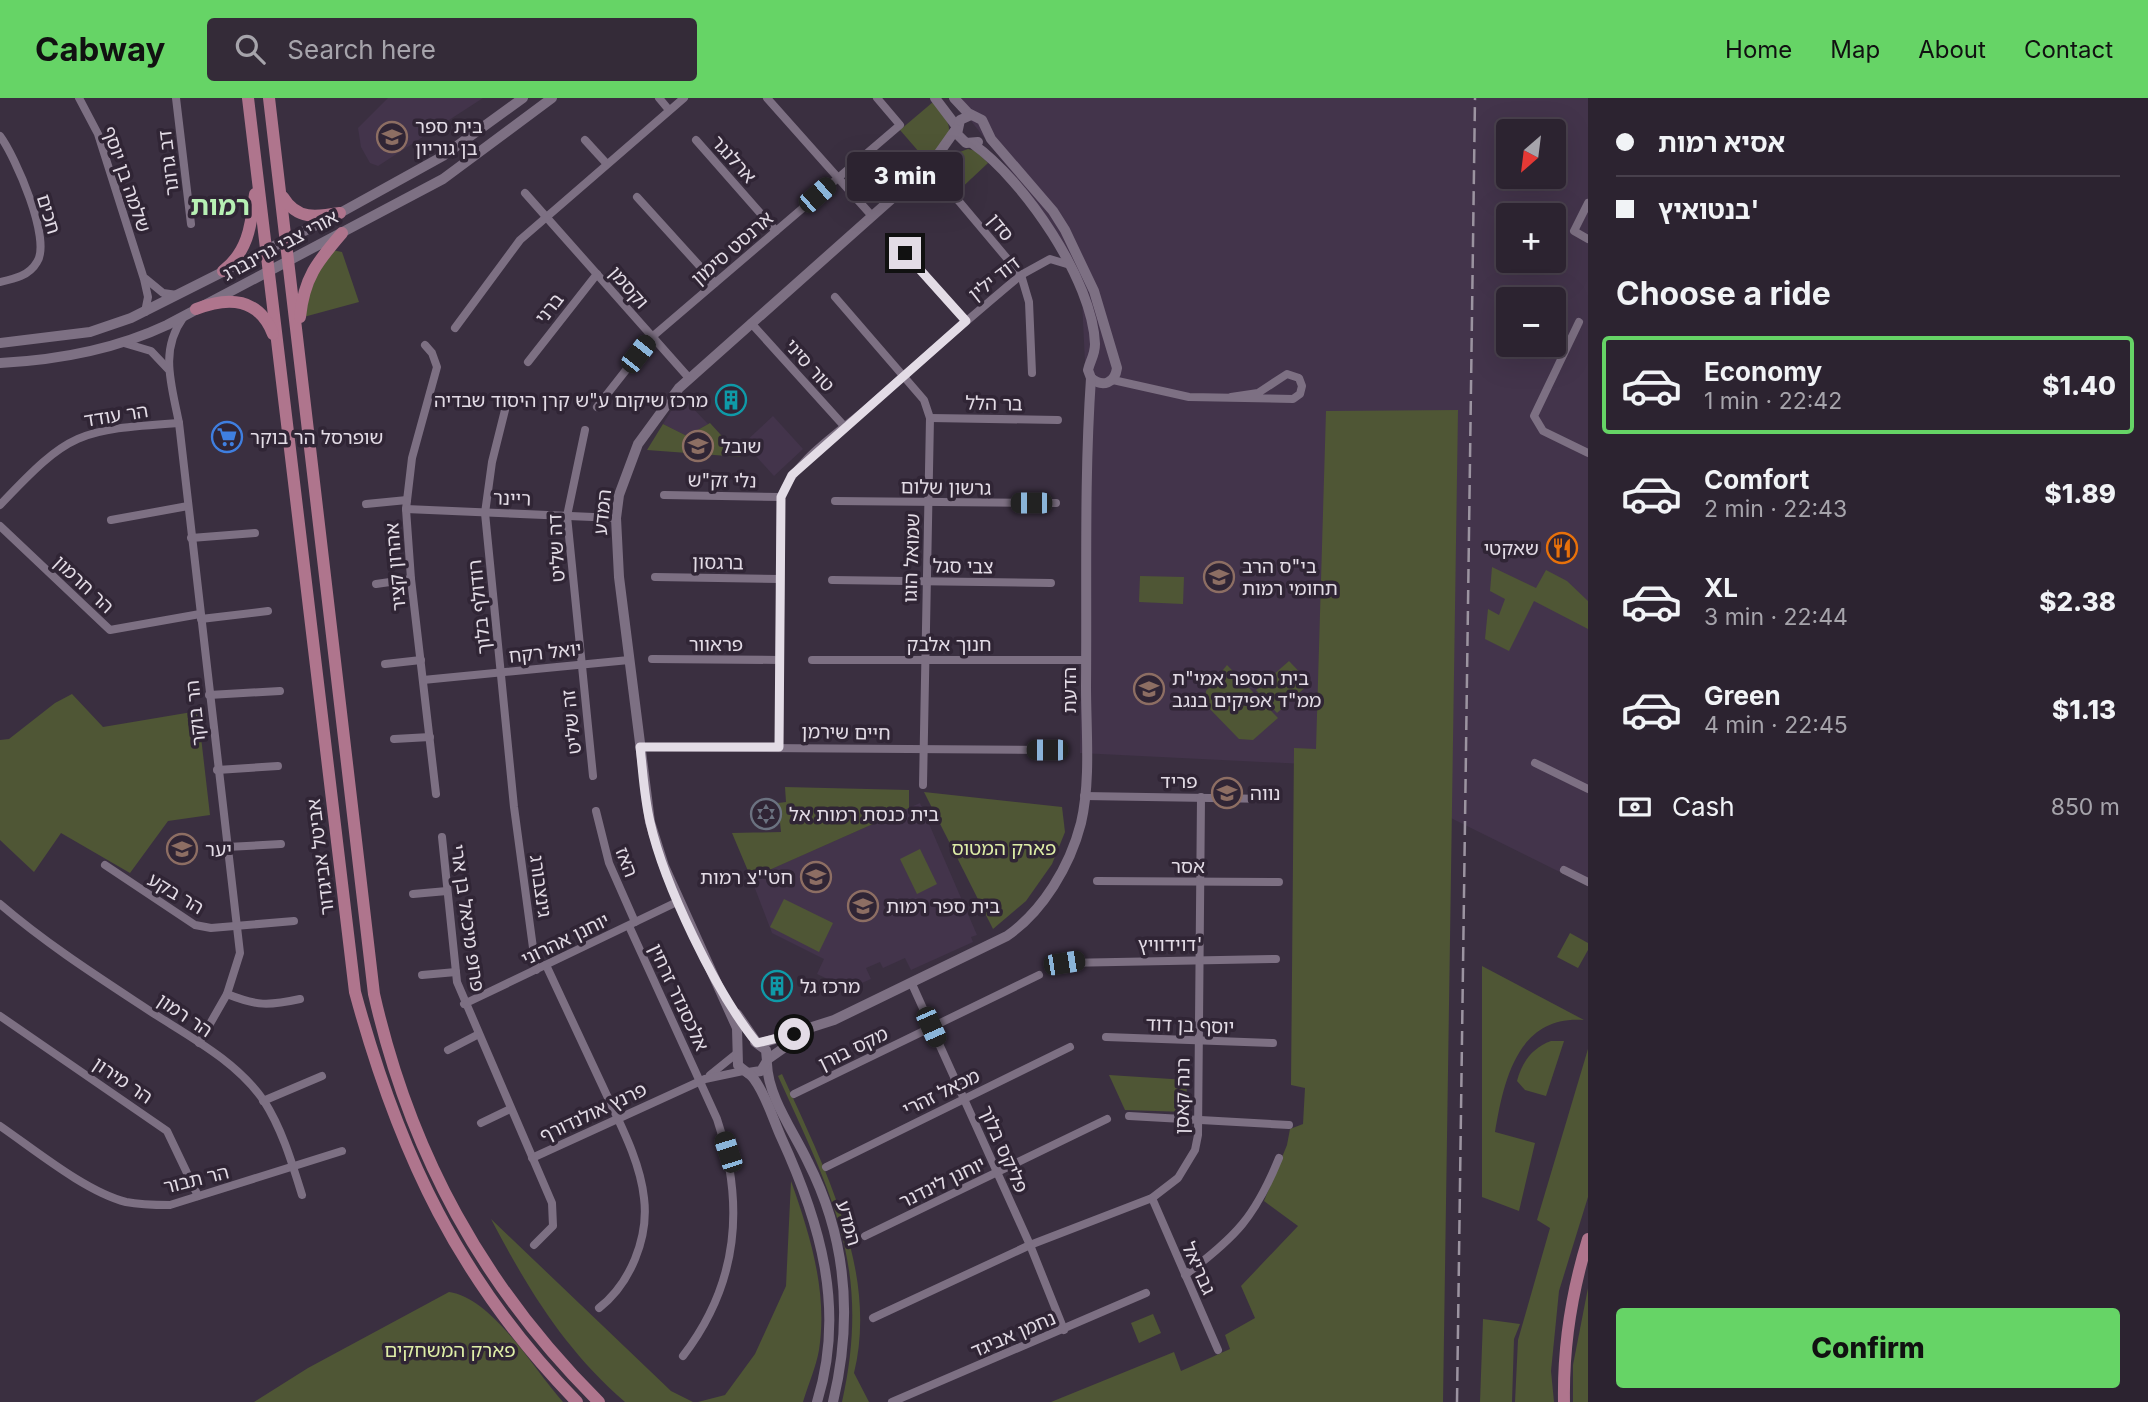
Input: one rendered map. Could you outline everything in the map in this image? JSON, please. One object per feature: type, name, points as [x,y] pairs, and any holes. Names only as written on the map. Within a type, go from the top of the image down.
[{"type":"main road","name":"אביטל אביגדור","points":[[248,98],[355,992],[398,1129],[448,1235],[502,1317],[577,1402]]},
{"type":"main road","name":"אביטל אביגדור","points":[[269,98],[374,994],[382,1030],[414,1124],[463,1229],[519,1314],[599,1402]]},
{"type":"main road","points":[[223,271],[235,261],[245,245],[257,172]]},
{"type":"main road","points":[[282,195],[288,205],[304,216],[340,213]]},
{"type":"main road","points":[[297,349],[303,288],[318,260],[342,233]]},
{"type":"main road","points":[[191,312],[218,301],[243,302],[259,311],[268,322],[278,347]]},
{"type":"main road","points":[[1564,1402],[1564,1370],[1570,1321],[1588,1239]]},
{"type":"street","name":"שלמה בן יוסף","points":[[79,98],[97,134],[141,271],[148,297],[145,312]]},
{"type":"street","name":"דב גרונר","points":[[176,98],[191,224]]},
{"type":"street","name":"אורי צבי גרינברג","points":[[0,343],[90,332],[145,312],[340,213],[443,156],[523,98]]},
{"type":"street","name":"אורי צבי גרינברג","points":[[0,363],[64,358],[123,343],[191,312],[443,178],[552,98]]},
{"type":"street","points":[[659,98],[670,110]]},
{"type":"street","points":[[455,328],[520,240],[545,215],[684,98]]},
{"type":"street","points":[[766,98],[872,216]]},
{"type":"street","name":"ארנסט סימון","points":[[597,407],[652,337],[900,125],[877,98]]},
{"type":"street","points":[[936,98],[962,141],[972,144],[1017,188],[1055,238],[1070,265],[1092,325],[1095,344],[1088,370],[1091,378],[1098,383],[1139,384],[1179,396],[1293,399],[1300,394],[1302,386],[1299,378],[1287,374],[1258,393],[1231,397]]},
{"type":"street","points":[[954,98],[971,115],[982,120],[985,131],[1053,211],[1065,230],[1094,291],[1116,364],[1110,382]]},
{"type":"street","points":[[956,128],[960,120],[971,115]]},
{"type":"street","name":"המדע","points":[[737,1052],[737,1028],[664,866],[650,822],[619,577],[616,518],[623,479],[635,449],[657,414],[689,378],[932,163],[956,128]]},
{"type":"street","points":[[972,144],[983,138],[985,131]]},
{"type":"street","name":"חכים","points":[[0,136],[13,153],[42,246],[37,264],[30,271],[0,282]]},
{"type":"street","name":"ארלנגר","points":[[696,140],[776,231]]},
{"type":"street","points":[[585,141],[606,163]]},
{"type":"street","name":"המדע","points":[[932,163],[972,144]]},
{"type":"street","name":"וקסמן","points":[[525,192],[689,378]]},
{"type":"street","points":[[637,197],[715,283]]},
{"type":"street","name":"סדן","points":[[957,200],[1021,275]]},
{"type":"street","points":[[1588,203],[1574,231],[1588,239]]},
{"type":"street","name":"דוד ילין","points":[[781,497],[792,475],[845,427],[1021,275],[1046,260],[1053,250],[1055,238]]},
{"type":"street","points":[[905,253],[966,321]]},
{"type":"street","name":"דוד ילין","points":[[1046,260],[1058,259],[1070,265]]},
{"type":"street","points":[[141,271],[158,290],[177,295]]},
{"type":"street","name":"ברני","points":[[528,362],[597,274]]},
{"type":"street","points":[[1021,275],[1029,302],[1032,373]]},
{"type":"street","name":"שמואל הוגו","points":[[835,297],[924,400],[929,418],[923,785]]},
{"type":"street","name":"הר בוקר","points":[[191,312],[171,342],[169,372],[179,423],[240,953],[227,994],[199,1042]]},
{"type":"street","points":[[1579,322],[1534,416],[1543,430],[1588,453]]},
{"type":"street","name":"טור סיני","points":[[751,323],[845,427]]},
{"type":"street","points":[[123,343],[151,351],[169,372]]},
{"type":"street","name":"אהרון קציר","points":[[425,345],[432,353],[437,368],[412,458],[407,505],[411,579],[436,793]]},
{"type":"street","points":[[1093,359],[1106,355],[1139,384]]},
{"type":"street","name":"הדעת","points":[[767,1061],[776,1051],[816,1028],[1007,936],[1030,918],[1069,855],[1081,823],[1084,796],[1088,416],[1091,378]]},
{"type":"street","name":"הדעת","points":[[1088,416],[1096,399],[1110,382]]},
{"type":"street","name":"רודולף בלוך","points":[[506,406],[492,462],[485,513],[514,807]]},
{"type":"street","name":"בר הלל","points":[[929,418],[1058,420]]},
{"type":"street","name":"הר עודד","points":[[0,505],[40,462],[76,437],[113,427],[179,423]]},
{"type":"street","name":"דה שליט","points":[[582,664],[567,516],[585,430]]},
{"type":"street","name":"נלי זק\"ש","points":[[664,495],[781,497]]},
{"type":"street","points":[[779,747],[781,497]]},
{"type":"street","name":"גרשון שלום","points":[[835,501],[1056,503]]},
{"type":"street","name":"ריינר","points":[[366,504],[485,513],[616,518]]},
{"type":"street","points":[[111,520],[188,506]]},
{"type":"street","name":"הר חרמון","points":[[0,526],[110,630],[200,616]]},
{"type":"street","points":[[191,538],[255,533]]},
{"type":"street","name":"ברגסון","points":[[655,577],[780,579]]},
{"type":"street","points":[[376,584],[411,579]]},
{"type":"street","name":"צבי סגל","points":[[832,580],[1051,583]]},
{"type":"street","points":[[200,616],[268,611]]},
{"type":"street","name":"פראוור","points":[[652,659],[780,660]]},
{"type":"street","points":[[385,664],[421,660]]},
{"type":"street","name":"יואל רקח","points":[[423,680],[629,660]]},
{"type":"street","name":"חנוך אלבק","points":[[812,660],[1087,660]]},
{"type":"street","name":"זה שליט","points":[[582,664],[593,776]]},
{"type":"street","points":[[209,695],[281,691]]},
{"type":"street","points":[[394,739],[430,737]]},
{"type":"street","name":"חיים שירמן","points":[[640,747],[1047,750]]},
{"type":"street","points":[[1535,763],[1588,789]]},
{"type":"street","points":[[218,770],[278,765]]},
{"type":"street","name":"פריד","points":[[1084,796],[1274,799]]},
{"type":"street","name":"רנה קאסן","points":[[873,1318],[1030,1245],[1152,1198],[1178,1178],[1189,1164],[1195,1150],[1198,1120],[1201,797]]},
{"type":"street","name":"גינצבורג","points":[[514,807],[536,970]]},
{"type":"street","name":"האז","points":[[596,811],[609,863],[632,924]]},
{"type":"street","name":"פרופ מיכאל בן ארי","points":[[442,836],[456,972],[464,1004]]},
{"type":"street","points":[[227,847],[281,844]]},
{"type":"street","name":"הר בקע","points":[[105,865],[195,926],[237,926],[294,921]]},
{"type":"street","points":[[1564,870],[1588,882]]},
{"type":"street","name":"אסר","points":[[1097,881],[1279,882]]},
{"type":"street","points":[[413,894],[447,891]]},
{"type":"street","name":"יוחנן אהרוני","points":[[464,1004],[679,901]]},
{"type":"street","name":"הר רמון","points":[[0,904],[61,953],[199,1042],[242,1076],[263,1101],[302,1195]]},
{"type":"street","name":"אלכסנדר זרחין","points":[[632,924],[703,1080],[728,1152],[735,1234],[716,1297],[683,1356]]},
{"type":"street","name":"דוידוויץ'","points":[[1064,963],[1276,959]]},
{"type":"street","points":[[547,965],[617,1117],[640,1179],[644,1198],[644,1228],[622,1286],[600,1308]]},
{"type":"street","points":[[422,975],[456,972]]},
{"type":"street","name":"מקס בורן","points":[[794,1094],[1039,975]]},
{"type":"street","name":"המדע","points":[[715,979],[758,1043]]},
{"type":"street","name":"פליקס בלוך","points":[[912,984],[998,1172],[1064,1330]]},
{"type":"street","points":[[227,994],[254,1004],[269,1006],[300,999]]},
{"type":"street","name":"פרנץ אולנדורף","points":[[464,1004],[532,1158],[703,1080],[746,1072]]},
{"type":"street","name":"הר מירון","points":[[0,1016],[167,1131],[198,1196]]},
{"type":"street","name":"הדעת","points":[[758,1043],[816,1028]]},
{"type":"street","points":[[447,1050],[478,1035]]},
{"type":"street","name":"יוסף בן דוד","points":[[1106,1037],[1273,1043]]},
{"type":"street","points":[[758,1043],[766,1050],[767,1061],[761,1071],[746,1072],[736,1062],[737,1052],[744,1044],[758,1043]]},
{"type":"street","name":"מכאל זהרי","points":[[827,1167],[1070,1046]]},
{"type":"street","name":"פרנץ אולנדורף","points":[[703,1080],[737,1052]]},
{"type":"street","name":"המדע","points":[[767,1061],[771,1087],[817,1178],[832,1219],[841,1256],[846,1322],[832,1402]]},
{"type":"street","name":"המדע","points":[[746,1072],[757,1083],[801,1181],[825,1258],[830,1311],[829,1341],[817,1402]]},
{"type":"street","points":[[263,1101],[322,1076]]},
{"type":"street","points":[[481,1123],[510,1109]]},
{"type":"street","points":[[1129,1116],[1289,1125]]},
{"type":"street","name":"יוחנן לינדנר","points":[[865,1236],[1107,1119]]},
{"type":"street","name":"הר תבור","points":[[0,1126],[87,1183],[124,1201],[170,1205],[342,1151]]},
{"type":"street","points":[[532,1158],[549,1194],[554,1214],[553,1226],[534,1245]]},
{"type":"street","points":[[1185,1275],[1240,1230],[1261,1201],[1279,1158]]},
{"type":"street","name":"גבריאל","points":[[1152,1198],[1218,1350]]},
{"type":"street","name":"נחמן אביגד","points":[[892,1402],[1146,1293]]},
{"type":"shaded area","name":"בית ספר בן גוריון","points":[[388,98],[483,98],[378,166],[370,163],[361,147],[358,128]]},
{"type":"shaded area","points":[[953,98],[1588,98],[1588,886],[1346,766],[1080,753],[1086,383],[1082,301],[1064,248],[1048,219]]},
{"type":"shaded area","points":[[685,400],[708,424],[687,436],[663,424],[671,411]]},
{"type":"shaded area","points":[[773,416],[803,449],[774,476],[744,443]]},
{"type":"shaded area","name":"בית ספר רמות","points":[[920,803],[977,935],[971,937],[973,942],[911,970],[905,958],[883,968],[880,962],[866,968],[871,979],[848,989],[817,974],[824,959],[772,933],[751,878]]},
{"type":"green space","points":[[933,102],[946,120],[949,132],[942,145],[926,160],[900,130]]},
{"type":"green space","points":[[968,149],[976,151],[988,163],[955,194],[935,172],[954,154]]},
{"type":"green space","points":[[327,249],[342,252],[359,302],[300,318]]},
{"type":"green space","points":[[1458,410],[1443,1402],[1051,1402],[1174,1352],[1181,1371],[1230,1349],[1225,1335],[1255,1318],[1241,1286],[1298,1226],[1264,1201],[1287,1145],[1290,1129],[1303,1124],[1305,1088],[1291,1085],[1294,748],[1316,749],[1326,411]]},
{"type":"green space","points":[[710,423],[741,457],[647,450],[663,424],[687,436]]},
{"type":"green space","points":[[1492,567],[1536,588],[1546,570],[1567,581],[1588,601],[1588,629],[1534,601],[1509,651],[1485,639],[1488,609],[1499,615],[1505,599],[1490,591]]},
{"type":"green space","points":[[1140,576],[1184,577],[1183,604],[1139,602]]},
{"type":"green space","points":[[1289,661],[1310,683],[1277,713],[1256,690]]},
{"type":"green space","points":[[1227,665],[1278,718],[1253,740],[1239,739],[1205,704],[1206,691]]},
{"type":"green space","points":[[72,694],[103,727],[198,711],[210,815],[168,821],[130,873],[61,833],[34,872],[0,840],[0,740],[9,739],[55,703]]},
{"type":"green space","points":[[785,787],[909,790],[909,808],[751,878],[732,833],[781,832],[778,803],[786,802]]},
{"type":"green space","name":"פארק המטוס","points":[[924,792],[1062,807],[1065,832],[1052,864],[1026,901],[993,929]]},
{"type":"green space","points":[[920,849],[937,884],[917,894],[900,859]]},
{"type":"green space","points":[[784,899],[833,923],[819,952],[770,927]]},
{"type":"green space","points":[[1570,933],[1588,943],[1588,950],[1578,968],[1557,957]]},
{"type":"green space","points":[[1482,966],[1584,1020],[1562,1021],[1544,1028],[1529,1039],[1518,1054],[1503,1091],[1495,1132],[1535,1143],[1519,1211],[1482,1197]]},
{"type":"green space","points":[[1551,1041],[1564,1041],[1546,1096],[1525,1090],[1517,1081],[1522,1068],[1533,1052]]},
{"type":"green space","points":[[1588,1049],[1588,1197],[1559,1291],[1551,1371],[1554,1402],[1515,1402],[1518,1340],[1550,1228],[1537,1220]]},
{"type":"green space","points":[[782,1074],[843,1219],[859,1296],[860,1335],[854,1373],[869,1402],[842,1402],[850,1354],[852,1311],[849,1271],[842,1233],[830,1196],[778,1076]]},
{"type":"green space","points":[[1109,1075],[1187,1080],[1186,1112],[1125,1110]]},
{"type":"green space","points":[[791,1181],[816,1264],[821,1307],[819,1350],[803,1402],[698,1402],[725,1395],[755,1354],[786,1286]]},
{"type":"green space","points":[[491,1219],[671,1391],[693,1402],[625,1402],[584,1361],[549,1317]]},
{"type":"green space","points":[[1588,1288],[1588,1402],[1573,1402],[1573,1365]]},
{"type":"green space","name":"פארק המשחקים","points":[[449,1292],[465,1297],[497,1321],[563,1402],[254,1402],[308,1368]]},
{"type":"green space","points":[[1153,1314],[1161,1333],[1139,1343],[1131,1323]]},
{"type":"green space","points":[[1483,1319],[1520,1324],[1514,1339],[1512,1402],[1480,1402]]},
{"type":"railway","points":[[1457,1402],[1475,98]]},
{"type":"place","name":"בית ספר בן גוריון","points":[[392,137]]},
{"type":"place","name":"מרכז שיקום ע\"ש קרן היסוד שבדיה","points":[[731,400]]},
{"type":"place","name":"שופרסל הר בוקר","points":[[227,437]]},
{"type":"place","name":"שובל","points":[[698,446]]},
{"type":"place","name":"שאקטי","points":[[1562,548]]},
{"type":"place","name":"בי\"ס הרב תחומי רמות","points":[[1219,577]]},
{"type":"place","name":"בית הספר אמי\"ת ממ\"ד אפיקים בנגב","points":[[1149,689]]},
{"type":"place","name":"נווה","points":[[1227,793]]},
{"type":"place","name":"בית כנסת רמות אל","points":[[766,814]]},
{"type":"place","name":"יער","points":[[182,849]]},
{"type":"place","name":"חט''צ רמות","points":[[816,877]]},
{"type":"place","name":"בית ספר רמות","points":[[863,906]]},
{"type":"place","name":"מרכז גל","points":[[777,986]]},
{"type":"district","name":"רמות","points":[[220,206]]},
{"type":"route","points":[[794,1034],[757,1043],[715,979],[672,887],[656,845],[644,790],[640,747],[779,747],[781,497],[785,487],[792,475],[966,321],[905,253]]}]
